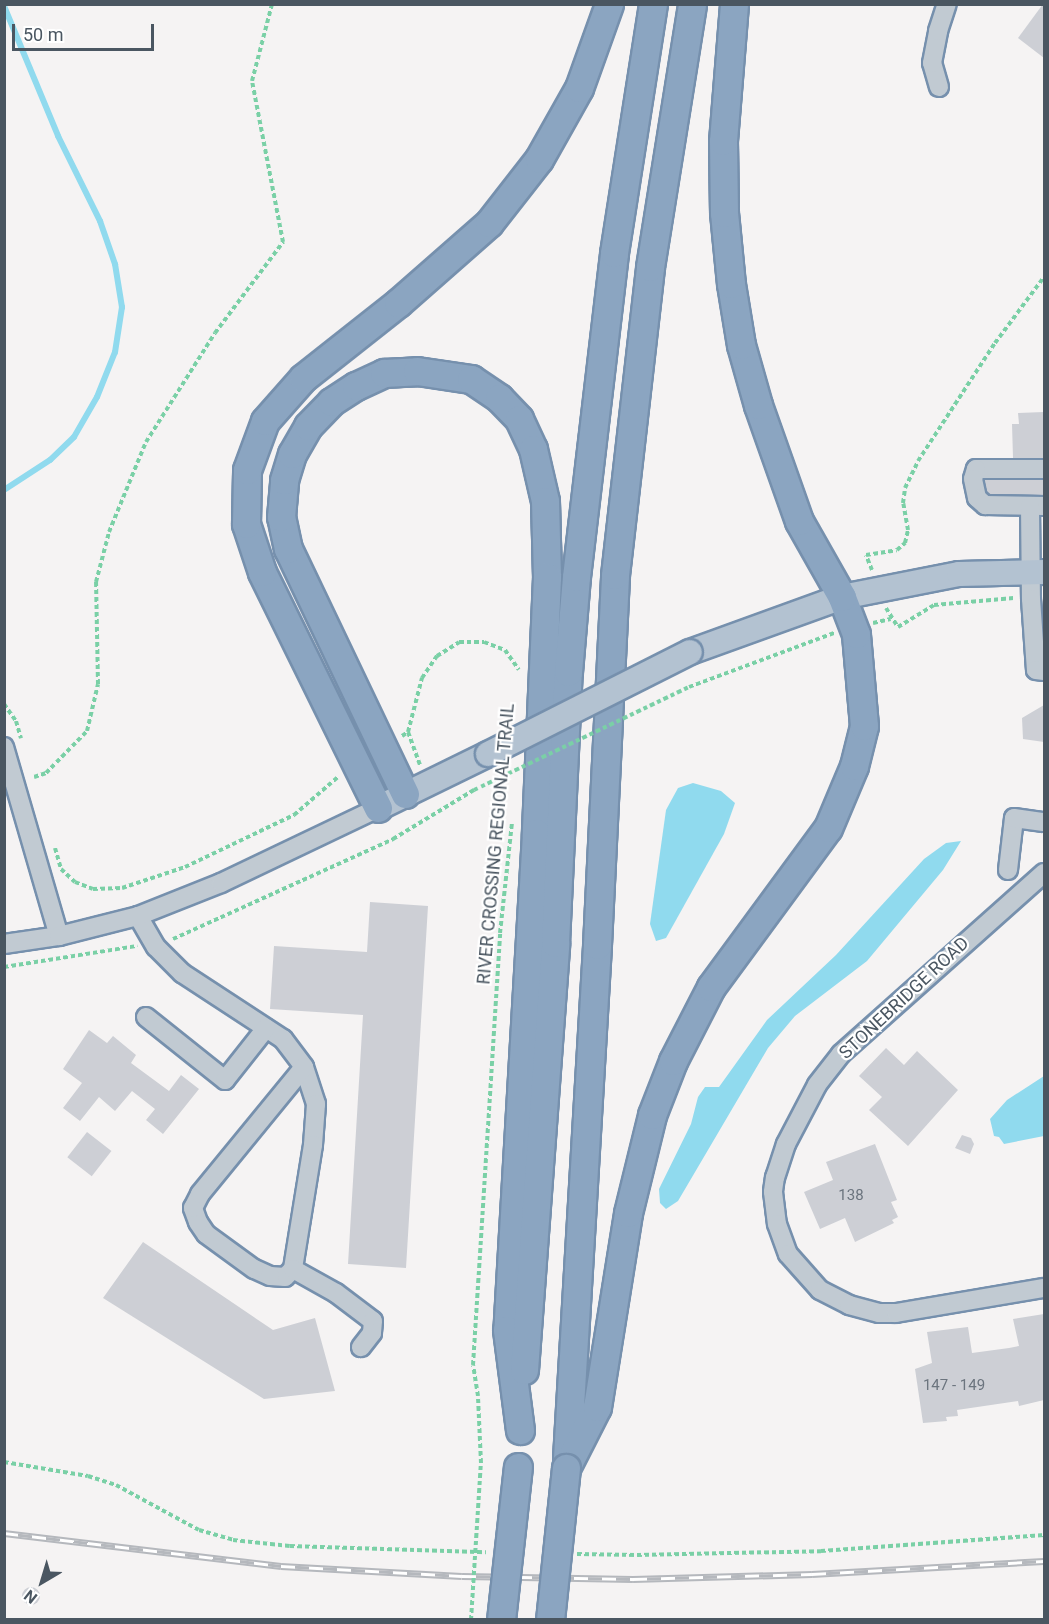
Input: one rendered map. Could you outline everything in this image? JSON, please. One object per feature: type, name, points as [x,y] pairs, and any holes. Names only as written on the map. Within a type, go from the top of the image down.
[{"type":"highway","points":[[378,808],[262,572],[246,524],[247,470],[265,421],[303,378],[398,303],[489,223],[539,159],[579,88],[609,4]]},
{"type":"highway","points":[[501,1620],[518,1467],[555,943],[568,672],[576,577],[614,253],[653,4]]},
{"type":"highway","points":[[550,1620],[566,1468],[597,945],[615,575],[650,267],[692,4]]},
{"type":"highway","points":[[566,1468],[597,1407],[628,1213],[652,1115],[673,1061],[711,987],[828,828],[854,766],[864,726],[856,634],[842,597],[799,522],[758,405],[741,345],[731,285],[724,201],[723,141],[734,4]]},
{"type":"highway","points":[[416,789],[384,750],[288,549],[281,517],[284,480],[292,454],[308,426],[330,402],[384,373],[417,371],[444,373],[471,379],[499,398],[519,419],[533,449],[545,501],[547,577],[536,833],[507,1330],[520,1430]]},
{"type":"main road","points":[[378,808],[690,651],[842,597],[958,574],[1037,572]]},
{"type":"street","points":[[939,87],[932,63],[938,31],[947,4]]},
{"type":"street","points":[[1044,469],[976,469],[973,479],[977,498],[986,506],[1037,506],[1036,608],[1039,645],[1036,670],[1044,671]]},
{"type":"street","points":[[4,747],[59,936]]},
{"type":"street","points":[[4,944],[59,936],[138,916],[221,883],[378,808]]},
{"type":"street","points":[[1008,870],[1014,818],[1044,822]]},
{"type":"street","name":"STONEBRIDGE ROAD","points":[[1044,873],[841,1054],[818,1085],[786,1144],[775,1177],[773,1192],[777,1224],[788,1254],[820,1290],[849,1305],[879,1313],[896,1313],[1044,1288]]},
{"type":"street","points":[[138,916],[156,947],[182,973],[283,1039],[304,1067],[316,1104],[313,1145],[293,1269],[285,1277],[270,1276],[254,1269],[206,1234],[193,1208],[200,1194],[304,1067]]},
{"type":"street","points":[[146,1017],[225,1080],[266,1028]]},
{"type":"street","points":[[293,1269],[336,1293],[373,1321],[372,1334],[361,1347]]},
{"type":"path","points":[[37,787],[34,777],[46,773],[87,731],[98,684],[96,582],[109,532],[146,442],[215,333],[283,242],[252,81],[272,4]]},
{"type":"path","points":[[866,555],[897,550],[905,543],[908,530],[903,503],[905,488],[918,461],[995,343],[1044,277]]},
{"type":"path","points":[[891,619],[898,627],[934,605],[1036,608]]},
{"type":"path","points":[[4,967],[130,946],[156,947],[393,838],[474,790],[689,687],[833,633]]},
{"type":"path","points":[[416,789],[408,732],[422,678],[437,656],[459,642],[484,642],[505,650],[518,665],[520,674]]},
{"type":"path","points":[[384,750],[408,732]]},
{"type":"path","name":"RIVER CROSSING REGIONAL TRAIL","points":[[517,773],[518,762]]},
{"type":"path","points":[[54,847],[61,869],[75,882],[93,889],[122,888],[185,867],[294,815],[313,802],[335,779],[357,764]]},
{"type":"path","name":"RIVER CROSSING REGIONAL TRAIL","points":[[471,1620],[481,1463],[478,1396],[473,1365],[500,933],[512,819]]},
{"type":"water","points":[[693,783],[721,791],[735,803],[724,834],[666,938],[656,941],[650,924],[666,810],[678,788]]},
{"type":"water","points":[[961,841],[943,870],[867,961],[795,1016],[768,1048],[678,1201],[666,1209],[660,1203],[659,1189],[691,1124],[698,1097],[705,1087],[719,1087],[767,1020],[836,955],[924,859],[946,843]]},
{"type":"water","points":[[1044,1076],[1044,1136],[1004,1144],[999,1137],[994,1136],[990,1119],[1007,1100]]},
{"type":"building","points":[[1044,4],[1044,58],[1018,38]]},
{"type":"building","points":[[1044,412],[1044,458],[1013,458],[1012,424],[1019,424],[1018,413]]},
{"type":"building","points":[[985,480],[1044,480],[1044,495],[985,495]]},
{"type":"building","points":[[1044,705],[1044,742],[1023,739],[1022,718]]},
{"type":"building","points":[[370,902],[428,906],[406,1268],[348,1264],[363,1015],[270,1009],[274,946],[367,952]]},
{"type":"building","points":[[89,1030],[107,1043],[113,1036],[136,1055],[131,1063],[169,1091],[181,1075],[199,1089],[163,1134],[146,1120],[155,1109],[132,1091],[115,1111],[99,1097],[80,1121],[63,1108],[82,1083],[63,1069]]},
{"type":"building","points":[[886,1048],[904,1065],[917,1051],[958,1090],[908,1146],[869,1110],[882,1097],[859,1076]]},
{"type":"building","points":[[87,1132],[111,1151],[92,1176],[67,1157]]},
{"type":"building","points":[[962,1135],[971,1138],[974,1144],[970,1154],[955,1148]]},
{"type":"building","points":[[875,1144],[897,1200],[891,1202],[898,1217],[892,1220],[894,1223],[855,1242],[845,1218],[820,1229],[804,1192],[833,1180],[826,1162]]},
{"type":"building","points":[[143,1242],[273,1330],[315,1318],[335,1391],[264,1399],[103,1298]]},
{"type":"building","points":[[1044,1314],[1044,1400],[1019,1406],[1018,1401],[957,1410],[958,1416],[946,1417],[947,1421],[923,1423],[915,1369],[932,1363],[927,1332],[968,1327],[972,1353],[1009,1348],[1019,1346],[1013,1319]]},
{"type":"building","points":[[31,1587],[37,1590],[40,1596],[37,1602],[31,1605],[25,1602],[22,1596],[25,1590]]},
{"type":"waterway","points":[[4,6],[58,136],[100,221],[115,264],[122,307],[115,352],[97,397],[74,437],[50,460],[4,490]]},
{"type":"railway","points":[[4,1533],[281,1566],[462,1576],[633,1579],[812,1574],[1044,1561]]}]
